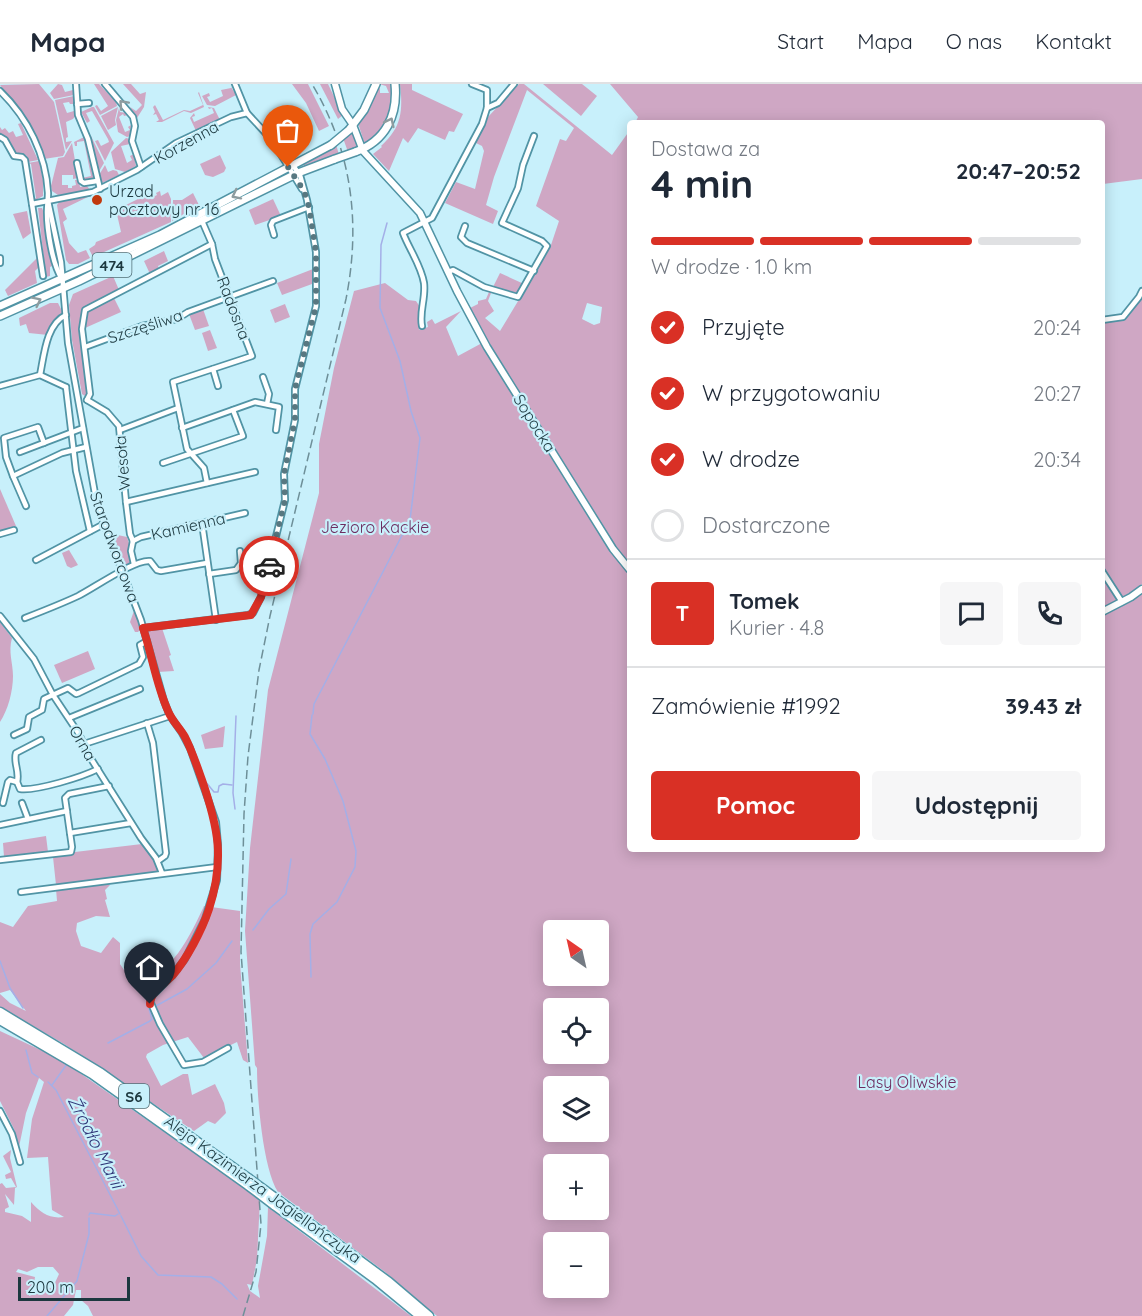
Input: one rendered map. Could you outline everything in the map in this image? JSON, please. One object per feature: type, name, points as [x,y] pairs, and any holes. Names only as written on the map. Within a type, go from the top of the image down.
[{"type":"highway","name":"Aleja Kazimierza Jagiellończyka","points":[[0,1012],[101,1073],[274,1201],[420,1316]]},
{"type":"highway","name":"Aleja Kazimierza Jagiellończyka","points":[[0,1020],[92,1074],[249,1182]]},
{"type":"highway","name":"Aleja Kazimierza Jagiellończyka","points":[[274,1201],[389,1282],[429,1316]]},
{"type":"main road","name":"Sopocka","points":[[335,84],[342,109],[359,151],[416,207],[492,354],[609,543],[627,566]]},
{"type":"main road","name":"474","points":[[0,306],[160,235],[331,145],[351,128],[364,110],[376,84]]},
{"type":"main road","name":"474","points":[[0,316],[63,288],[296,175],[359,151],[377,141],[391,122],[396,102],[395,84]]},
{"type":"main road","points":[[1105,610],[1142,589]]},
{"type":"street","points":[[76,84],[79,118],[88,139],[100,189]]},
{"type":"street","points":[[105,84],[133,117],[135,126],[132,141],[141,167]]},
{"type":"street","points":[[143,628],[251,615],[256,608],[285,500],[284,474],[295,420],[295,389],[316,306],[316,252],[309,207],[304,191],[283,152],[247,113],[235,84]]},
{"type":"street","points":[[422,327],[424,281],[403,233],[434,216],[482,124],[487,108],[488,86],[472,84]]},
{"type":"street","points":[[487,108],[498,103],[514,84]]},
{"type":"street","name":"Starodworcowa","points":[[0,91],[22,119],[38,147],[62,262],[68,343],[96,501],[143,628],[170,716],[188,743],[211,806],[218,832],[217,867]]},
{"type":"street","points":[[77,104],[89,102]]},
{"type":"street","name":"Korzenna","points":[[32,204],[88,194],[100,189],[141,167],[170,146],[231,117],[247,113]]},
{"type":"street","points":[[448,272],[453,270],[484,287],[518,297],[547,250],[547,244],[502,223],[518,188],[523,165],[534,136]]},
{"type":"street","points":[[0,137],[5,140],[14,156],[25,160],[43,276]]},
{"type":"street","points":[[77,163],[81,181],[87,183],[97,181]]},
{"type":"street","points":[[274,235],[271,225],[273,221],[309,207]]},
{"type":"street","name":"Radosna","points":[[178,408],[173,382],[252,356],[202,221]]},
{"type":"street","points":[[465,226],[461,237],[467,243],[534,271]]},
{"type":"street","points":[[78,401],[87,400],[90,394],[82,323],[87,307],[212,244]]},
{"type":"street","points":[[0,258],[0,263]]},
{"type":"street","name":"Szczęśliwa","points":[[85,346],[141,326],[177,319],[188,312],[273,281]]},
{"type":"street","points":[[1105,320],[1123,317],[1142,291]]},
{"type":"street","points":[[40,375],[47,342],[58,321],[66,315]]},
{"type":"street","points":[[213,369],[219,386]]},
{"type":"street","points":[[0,386],[40,375],[66,387],[75,384]]},
{"type":"street","points":[[263,377],[269,394],[267,404]]},
{"type":"street","name":"Starodworcowa","points":[[66,387],[80,493],[90,531]]},
{"type":"street","name":"Wesoła","points":[[87,400],[113,417],[120,430],[126,502],[133,541]]},
{"type":"street","points":[[182,428],[255,402],[280,408],[276,430]]},
{"type":"street","points":[[120,430],[178,408],[190,453],[204,468],[207,483]]},
{"type":"street","points":[[163,463],[243,436],[233,410]]},
{"type":"street","points":[[26,506],[6,457],[4,438],[38,427],[44,443]]},
{"type":"street","points":[[20,452],[83,428]]},
{"type":"street","points":[[13,476],[62,453],[86,447]]},
{"type":"street","points":[[126,502],[255,472]]},
{"type":"street","name":"Kamienna","points":[[134,564],[131,549],[133,541],[141,537],[245,513]]},
{"type":"street","points":[[202,523],[216,620]]},
{"type":"street","points":[[36,560],[104,524]]},
{"type":"street","points":[[0,534],[14,530]]},
{"type":"street","points":[[209,574],[237,570],[241,563],[240,551]]},
{"type":"street","points":[[25,618],[76,597],[134,564],[149,560],[157,570],[161,571],[207,563]]},
{"type":"street","points":[[1105,576],[1122,602]]},
{"type":"street","name":"Orna","points":[[0,616],[28,651],[131,823],[158,861],[162,873]]},
{"type":"street","points":[[14,735],[27,729],[29,717],[42,710],[43,700],[68,688],[76,694],[79,693],[137,666],[142,659],[140,645],[147,640]]},
{"type":"street","points":[[69,718],[140,689]]},
{"type":"street","points":[[84,744],[170,716]]},
{"type":"street","points":[[147,723],[153,743],[166,853],[158,861]]},
{"type":"street","points":[[41,740],[16,753],[19,773],[17,782],[21,790],[98,769]]},
{"type":"street","points":[[3,803],[10,780],[17,782]]},
{"type":"street","points":[[0,860],[68,853],[72,850],[66,812],[66,795],[109,786]]},
{"type":"street","points":[[22,803],[28,819]]},
{"type":"street","points":[[0,825],[66,812]]},
{"type":"street","points":[[70,832],[131,823]]},
{"type":"street","points":[[21,892],[217,867],[214,892],[205,919],[185,959],[172,976],[153,994],[150,1001],[156,1017],[184,1065],[203,1062],[228,1048]]},
{"type":"street","points":[[0,1111],[12,1134],[20,1162]]},
{"type":"green space","points":[[39,84],[54,102],[65,152],[63,156],[44,159],[22,115],[0,85]]},
{"type":"green space","points":[[58,84],[62,85],[65,92],[73,90],[74,95],[54,99],[50,93]]},
{"type":"green space","points":[[94,84],[99,84],[117,106],[100,115],[95,106],[97,105],[101,111],[108,106]]},
{"type":"green space","points":[[123,84],[131,84],[140,94],[146,92],[144,107],[137,118],[130,107],[136,111],[142,105]]},
{"type":"green space","points":[[292,84],[308,84],[329,126],[319,131],[306,103]]},
{"type":"green space","points":[[320,84],[328,84],[343,115],[338,119]]},
{"type":"green space","points":[[379,84],[393,84],[391,112],[385,126],[365,145],[358,123],[376,90],[380,88],[380,93],[389,93],[386,86]]},
{"type":"green space","points":[[400,84],[412,84],[412,90],[463,114],[454,132],[449,131],[445,140],[418,128],[408,143],[403,138],[389,171],[373,154],[388,139],[400,118]]},
{"type":"green space","points":[[519,84],[524,84],[612,155],[627,134],[627,563],[500,362],[470,308],[478,304],[478,301],[486,299],[489,292],[491,293],[488,301],[494,311],[485,318],[500,331],[550,248],[559,221],[536,206],[560,139],[566,141],[574,128],[527,90],[494,177],[486,205],[498,211],[493,224],[445,203],[456,182],[475,189],[484,151],[482,146],[474,142],[487,118]],"holes":[[[587,303],[602,307],[600,323],[594,325],[582,319]]]},
{"type":"green space","points":[[543,84],[582,84],[597,96],[581,116]]},
{"type":"green space","points":[[610,84],[1142,84],[1142,179],[1105,184],[1105,120],[636,120],[638,117]]},
{"type":"green space","points":[[231,87],[236,95],[215,106],[207,105],[202,96],[209,93],[210,96],[207,97],[210,102],[223,96],[221,90]]},
{"type":"green space","points":[[199,92],[204,107],[191,113],[184,111],[162,122],[156,122],[159,120],[156,114],[153,115],[155,105],[163,120],[184,110],[190,111],[203,105]]},
{"type":"green space","points":[[74,96],[74,104],[63,103],[67,113],[74,111],[74,105],[76,115],[66,122],[68,137],[66,142],[72,141],[66,150],[55,100]]},
{"type":"green space","points":[[92,107],[114,143],[105,161],[95,141],[98,140],[101,146],[109,142],[108,139],[92,111],[86,113],[90,121],[87,123],[81,112]]},
{"type":"green space","points":[[118,107],[116,125],[108,130],[101,116]]},
{"type":"green space","points":[[208,107],[214,108],[220,120],[196,131],[190,118],[194,113],[195,116],[192,117],[194,122],[214,113],[212,108]]},
{"type":"green space","points":[[119,108],[120,112],[128,115],[123,114],[119,117],[125,132],[130,130],[128,127],[131,125],[130,136],[127,137],[118,132],[116,120]]},
{"type":"green space","points":[[21,123],[38,160],[28,162],[26,155],[17,156],[9,142],[0,136],[0,127],[2,130],[5,128],[9,133],[13,131],[16,137],[23,135],[18,124]]},
{"type":"green space","points":[[353,133],[359,147],[348,152],[343,138]]},
{"type":"green space","points":[[91,136],[104,163],[98,173],[92,142],[88,137]]},
{"type":"green space","points":[[84,137],[94,172],[93,179],[85,181],[82,178],[91,176],[84,141],[77,142],[77,146],[74,142]]},
{"type":"green space","points":[[126,138],[130,139],[130,144],[121,146],[127,163],[132,160],[130,156],[134,154],[136,166],[125,172],[115,169],[111,152]]},
{"type":"green space","points":[[72,143],[78,178],[73,179],[73,175],[62,175],[62,185],[72,188],[76,185],[75,180],[79,180],[80,187],[87,186],[90,190],[58,195],[52,191],[51,186],[58,158],[64,157]]},
{"type":"green space","points":[[336,144],[339,155],[305,168],[302,162]]},
{"type":"green space","points":[[220,155],[226,168],[224,172],[213,177],[205,175],[200,164]]},
{"type":"green space","points":[[39,161],[43,180],[43,196],[36,200],[34,199],[36,198],[31,164],[28,163]]},
{"type":"green space","points":[[105,165],[108,172],[117,171],[119,175],[102,183],[99,175]]},
{"type":"green space","points":[[279,176],[280,178],[176,230]]},
{"type":"green space","points":[[160,191],[161,196],[168,192],[171,199],[171,222],[93,257],[89,249],[96,242],[121,232],[116,210],[150,193],[155,196]]},
{"type":"green space","points":[[193,193],[199,205],[172,221],[173,200],[182,200]]},
{"type":"green space","points":[[94,194],[63,209],[67,219],[63,222],[69,243],[78,253],[86,250],[90,258],[78,264],[69,264],[66,260],[57,205],[59,202]]},
{"type":"green space","points":[[273,199],[281,216],[255,225],[249,210]]},
{"type":"green space","points":[[38,208],[42,208],[44,213],[52,266],[50,276],[46,277]]},
{"type":"green space","points":[[27,211],[31,233],[23,239],[13,214]]},
{"type":"green space","points":[[155,240],[81,277],[80,275]]},
{"type":"green space","points":[[164,251],[168,261],[158,266],[159,269],[150,274],[144,261]]},
{"type":"green space","points":[[37,258],[39,267],[35,271],[37,283],[8,296],[5,290]]},
{"type":"green space","points":[[313,269],[312,284],[282,295],[277,283]]},
{"type":"green space","points":[[500,273],[524,284],[519,292],[513,294],[493,287]]},
{"type":"green space","points":[[113,276],[119,290],[84,308],[81,318],[88,394],[85,396],[82,394],[72,340],[69,305],[73,294]]},
{"type":"green space","name":"Lasy Oliwskie","points":[[385,283],[408,300],[416,301],[420,307],[419,330],[428,327],[427,322],[432,319],[435,324],[461,311],[446,327],[458,356],[482,343],[611,551],[627,570],[627,852],[1105,852],[1105,615],[1142,593],[1142,1316],[437,1316],[385,1272],[278,1192],[268,1167],[260,1114],[245,931],[250,848],[268,690],[319,493],[319,444],[334,368],[354,291]]},
{"type":"green space","points":[[1142,295],[1142,584],[1128,595],[1105,607],[1105,322],[1122,320]]},
{"type":"green space","points":[[114,298],[121,312],[85,328],[86,312],[102,301]]},
{"type":"green space","points":[[50,303],[58,303],[63,313],[55,321],[48,335],[29,333],[26,324],[20,326],[19,318]]},
{"type":"green space","points":[[285,304],[290,317],[275,323],[270,310]]},
{"type":"green space","points":[[203,309],[209,326],[195,330],[189,314]]},
{"type":"green space","points":[[210,330],[217,348],[208,351],[202,333]]},
{"type":"green space","points":[[0,489],[16,526],[0,531]]},
{"type":"green space","points":[[113,534],[127,537],[131,543],[132,564],[125,567]]},
{"type":"green space","points":[[69,550],[78,565],[71,568],[67,566],[62,553]]},
{"type":"green space","points":[[135,608],[142,628],[138,632],[135,632],[130,622]]},
{"type":"green space","points":[[0,622],[12,638],[13,676],[10,700],[0,722]]},
{"type":"green space","points":[[162,628],[174,671],[158,672],[147,630]]},
{"type":"green space","points":[[88,651],[95,669],[62,683],[54,665]]},
{"type":"green space","points":[[225,726],[223,747],[205,749],[201,735]]},
{"type":"green space","points":[[46,836],[48,852],[4,857],[3,843]]},
{"type":"green space","points":[[142,844],[157,864],[158,872],[56,885],[53,857]]},
{"type":"green space","points":[[104,883],[110,885],[105,890],[107,899],[105,900],[110,917],[96,916],[77,923],[76,931],[81,946],[101,953],[113,937],[120,943],[120,964],[124,970],[132,970],[140,978],[148,981],[175,958],[204,906],[240,911],[240,964],[248,1063],[243,1060],[237,1042],[204,1058],[188,1037],[163,1045],[147,1054],[146,1057],[161,1086],[183,1074],[188,1074],[192,1095],[215,1084],[226,1113],[215,1124],[208,1121],[194,1131],[64,1044],[0,1007],[0,994],[10,1003],[26,1011],[10,990],[0,993],[0,922],[13,927],[28,906],[57,901],[56,889]]},
{"type":"green space","points":[[0,1031],[60,1059],[260,1199],[257,1259],[252,1285],[247,1284],[250,1291],[260,1298],[258,1286],[267,1236],[268,1207],[411,1316],[93,1316],[88,1306],[81,1300],[81,1290],[76,1290],[73,1305],[64,1316],[0,1316],[0,1184],[2,1183],[6,1188],[16,1187],[11,1178],[6,1179],[5,1175],[11,1172],[3,1156],[11,1150],[10,1158],[17,1187],[15,1188],[14,1205],[5,1194],[9,1207],[5,1209],[5,1212],[22,1216],[31,1222],[31,1202],[46,1214],[64,1217],[52,1210],[48,1157],[27,1158],[32,1119],[44,1082],[39,1078],[26,1113],[19,1147],[14,1129],[0,1101]],"holes":[[[38,1267],[53,1267],[59,1274],[53,1287],[29,1296],[35,1277],[16,1272],[18,1269],[27,1272]]]},
{"type":"waterway","points":[[313,714],[314,704],[410,520],[420,438],[411,411],[400,361],[380,308],[381,245],[387,223]]},
{"type":"waterway","points":[[311,977],[310,934],[313,924],[337,902],[355,867],[356,851],[343,801],[325,759],[310,734],[312,715]]},
{"type":"waterway","points":[[235,809],[233,793],[236,716]]},
{"type":"waterway","points":[[205,781],[214,792],[218,792],[219,786],[223,784],[232,785]]},
{"type":"waterway","points":[[253,930],[269,909],[286,894],[291,859]]},
{"type":"waterway","points":[[154,1007],[187,989],[216,963],[232,941]]},
{"type":"waterway","name":"Źródło Marii","points":[[0,961],[10,988],[23,1008]]},
{"type":"waterway","points":[[108,1043],[150,1021],[152,1019],[149,1009]]},
{"type":"waterway","name":"Źródło Marii","points":[[26,1050],[32,1073],[38,1077]]},
{"type":"waterway","points":[[52,1085],[67,1064]]},
{"type":"waterway","name":"Źródło Marii","points":[[48,1082],[56,1090],[120,1214]]},
{"type":"waterway","points":[[89,1215],[90,1213],[115,1216],[118,1214]]},
{"type":"waterway","name":"Źródło Marii","points":[[121,1216],[141,1256],[158,1275],[211,1277],[237,1299]]},
{"type":"waterway","points":[[47,1316],[77,1281],[89,1234],[89,1218]]},
{"type":"railway","points":[[243,1316],[256,1272],[261,1224],[241,952],[244,814],[248,756],[259,670],[270,616],[346,299],[353,243],[350,188],[344,161],[326,109],[312,84]]},
{"type":"way so far","points":[[269,566],[285,500],[284,474],[295,420],[295,389],[316,306],[316,252],[309,207],[304,191],[288,167]]},
{"type":"place","name":"Urzad pocztowy nr 16","points":[[97,200]]},
{"type":"route","points":[[150,1004],[152,996],[180,967],[205,919],[216,880],[218,832],[190,748],[183,733],[170,716],[164,701],[143,628],[251,615],[261,597],[269,566]]},
{"type":"park label","name":"Jezioro Kackie","points":[[375,527]]}]
